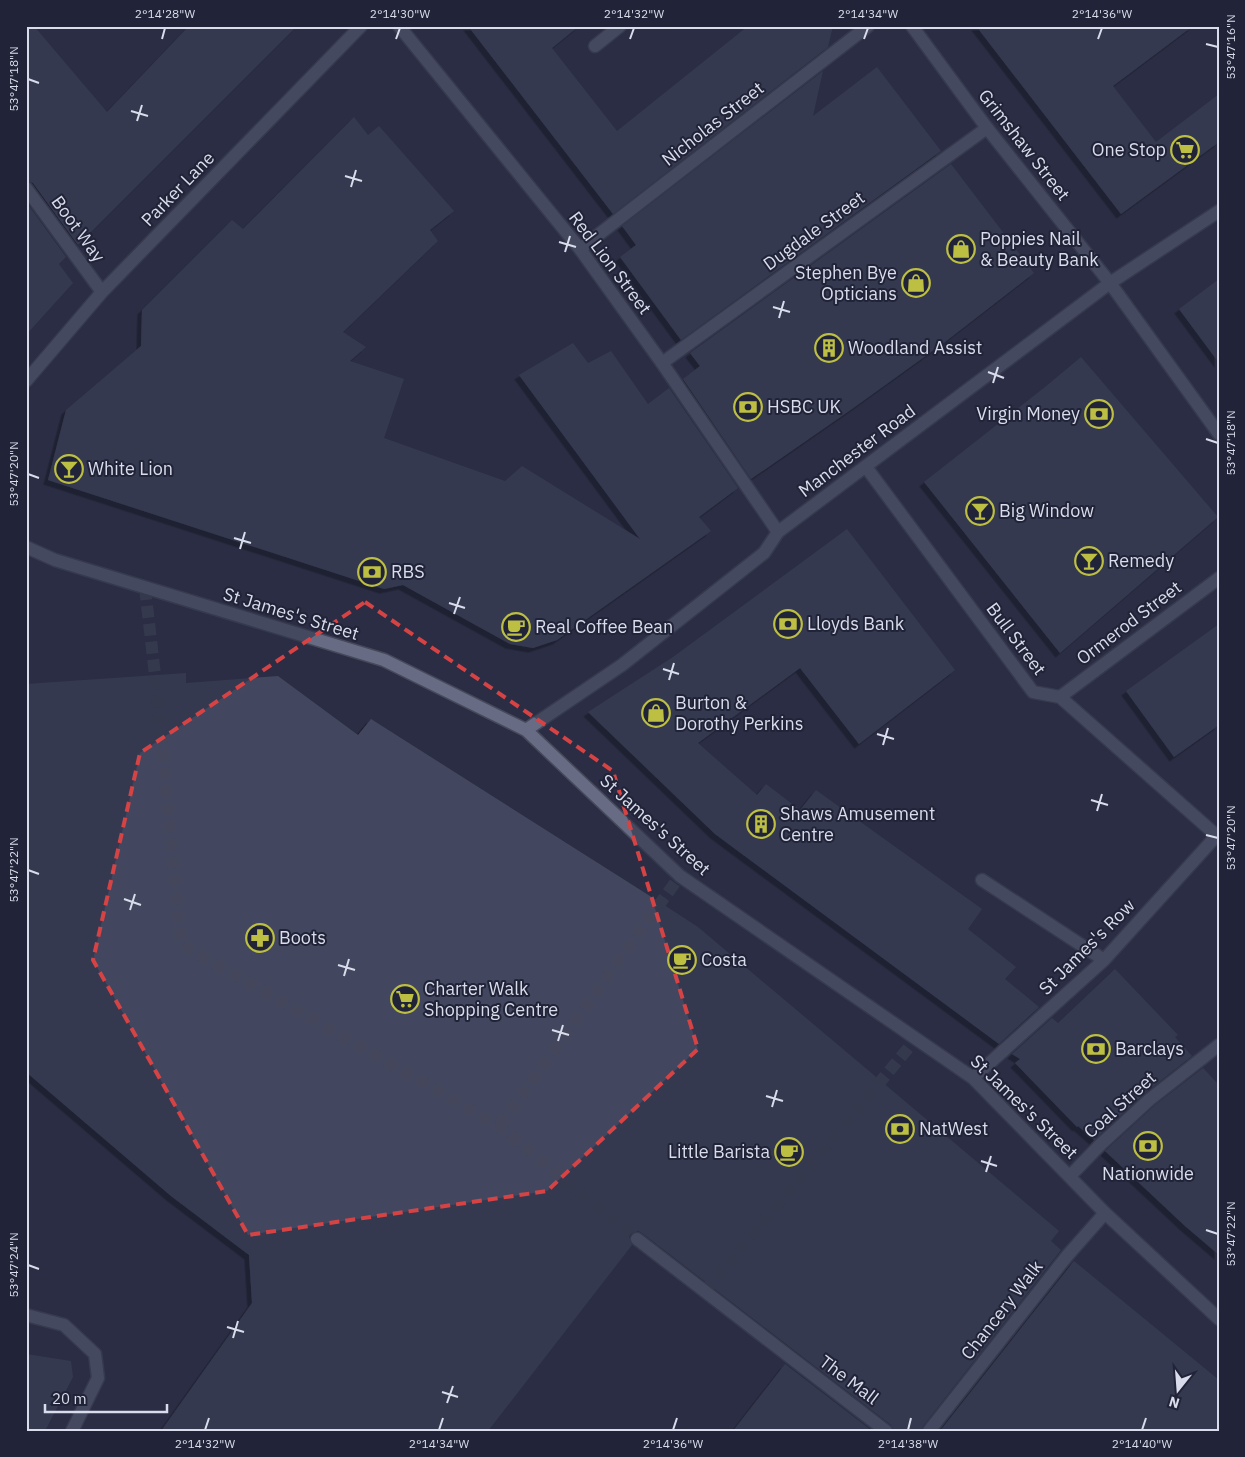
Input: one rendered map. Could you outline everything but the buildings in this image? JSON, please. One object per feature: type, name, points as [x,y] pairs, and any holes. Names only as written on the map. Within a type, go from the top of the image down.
[{"type":"street","name":"Parker Lane","points":[[26,381],[102,292],[361,26]]},
{"type":"street","name":"Red Lion Street","points":[[399,26],[580,249],[662,363],[778,532]]},
{"type":"street","points":[[595,46],[620,26]]},
{"type":"street","name":"Nicholas Street","points":[[580,249],[868,26]]},
{"type":"street","name":"Grimshaw Street","points":[[912,26],[987,128],[1110,283],[1219,434]]},
{"type":"street","name":"Dugdale Street","points":[[662,363],[987,128]]},
{"type":"street","name":"Boot Way","points":[[26,188],[102,292]]},
{"type":"street","name":"Manchester Road","points":[[526,730],[622,665],[764,553],[778,532],[1110,283],[1219,211]]},
{"type":"street","name":"Bull Street","points":[[866,467],[1033,692],[1060,697]]},
{"type":"street","name":"St James's Street","points":[[26,548],[55,560],[384,660],[526,730],[680,876],[973,1078],[1105,1212],[1219,1319]]},
{"type":"street","name":"Ormerod Street","points":[[1060,697],[1219,578]]},
{"type":"street","points":[[1060,697],[1217,834]]},
{"type":"street","name":"St James's Row","points":[[973,1078],[1104,960],[1217,834]]},
{"type":"street","points":[[982,880],[1104,960]]},
{"type":"street","name":"Coal Street","points":[[1070,1176],[1100,1145],[1149,1100],[1218,1047]]},
{"type":"street","name":"Chancery Walk","points":[[929,1431],[1067,1256],[1105,1212]]},
{"type":"street","name":"The Mall","points":[[637,1239],[886,1431]]},
{"type":"street","points":[[26,1315],[64,1325],[95,1354],[98,1378],[72,1431]]},
{"type":"highlighted area","points":[[365,602],[613,771],[698,1049],[547,1191],[248,1235],[93,960],[140,753]]},
{"type":"tunnel","points":[[145,588],[181,944],[499,1126],[637,1239]]},
{"type":"tunnel","points":[[499,1126],[680,876]]},
{"type":"tunnel","points":[[704,1292],[916,1039]]},
{"type":"place","name":"One Stop","points":[[1185,150]]},
{"type":"place","name":"Poppies Nail & Beauty Bank","points":[[961,249]]},
{"type":"place","name":"Stephen Bye Opticians","points":[[916,283]]},
{"type":"place","name":"Woodland Assist","points":[[829,348]]},
{"type":"place","name":"HSBC UK","points":[[748,407]]},
{"type":"place","name":"Virgin Money","points":[[1099,414]]},
{"type":"place","name":"White Lion","points":[[69,469]]},
{"type":"place","name":"Big Window","points":[[980,511]]},
{"type":"place","name":"Remedy","points":[[1089,561]]},
{"type":"place","name":"RBS","points":[[372,572]]},
{"type":"place","name":"Lloyds Bank","points":[[788,624]]},
{"type":"place","name":"Real Coffee Bean","points":[[516,627]]},
{"type":"place","name":"Burton & Dorothy Perkins","points":[[656,713]]},
{"type":"place","name":"Shaws Amusement Centre","points":[[761,824]]},
{"type":"place","name":"Boots","points":[[260,938]]},
{"type":"place","name":"Costa","points":[[682,960]]},
{"type":"place","name":"Charter Walk Shopping Centre","points":[[405,999]]},
{"type":"place","name":"Barclays","points":[[1096,1049]]},
{"type":"place","name":"NatWest","points":[[900,1129]]},
{"type":"place","name":"Nationwide","points":[[1148,1146]]},
{"type":"place","name":"Little Barista","points":[[789,1152]]}]
